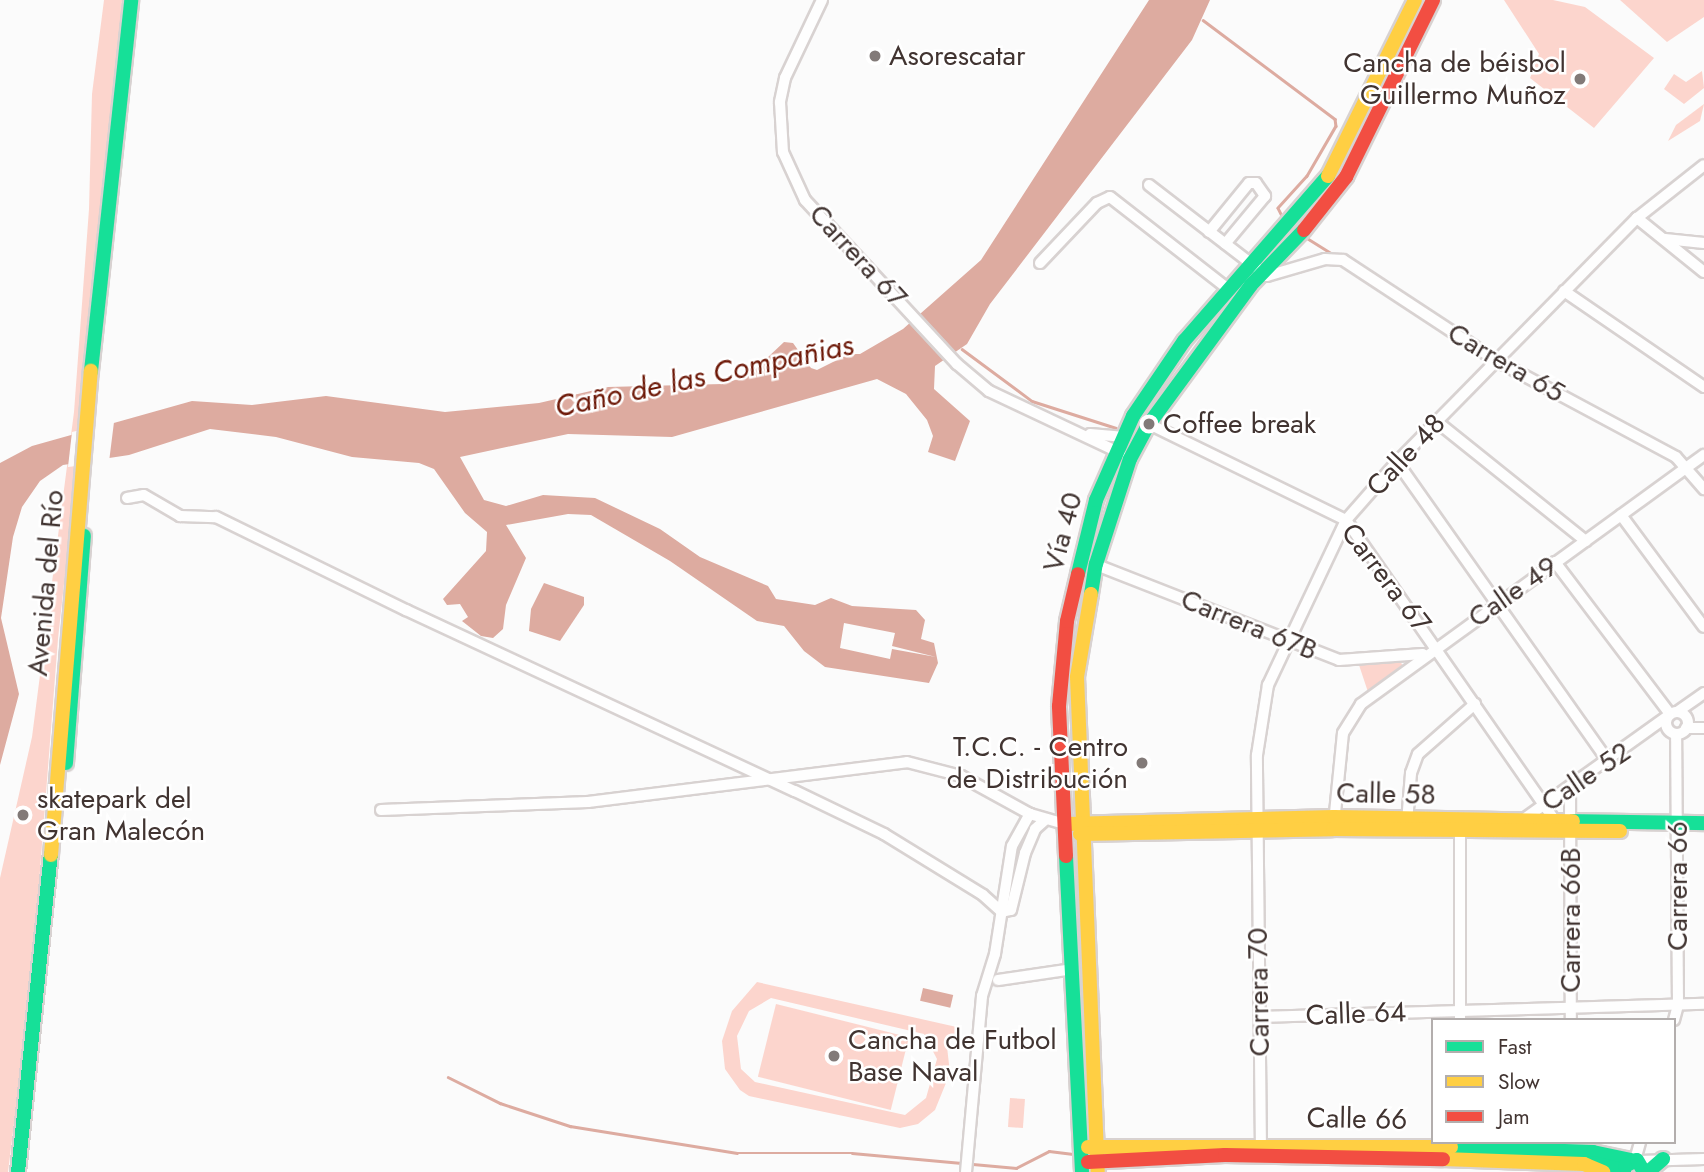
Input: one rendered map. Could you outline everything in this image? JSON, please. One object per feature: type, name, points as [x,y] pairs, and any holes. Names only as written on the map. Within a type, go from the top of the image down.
[{"type":"main road","name":"Avenida del Río","points":[[18,1172],[45,931],[90,414],[131,0]]},
{"type":"main road","name":"Avenida del Río","points":[[90,414],[139,0]]},
{"type":"main road","name":"Vía 40","points":[[1305,217],[1359,119],[1415,0]]},
{"type":"main road","name":"Vía 40","points":[[1082,1160],[1074,969],[1077,677],[1082,624],[1096,564],[1130,458],[1149,424],[1281,246],[1305,217],[1346,177],[1373,128],[1433,0]]},
{"type":"main road","points":[[1420,27],[1442,0]]},
{"type":"main road","points":[[1359,119],[1373,128]]},
{"type":"main road","name":"Vía 40","points":[[1098,1160],[1075,829],[1059,706],[1064,643],[1080,558],[1115,450],[1133,416],[1227,288],[1249,263],[1281,246]]},
{"type":"main road","name":"Avenida del Río","points":[[26,1172],[52,952],[85,470]]},
{"type":"main road","name":"Calle 58","points":[[1460,825],[1522,820],[1564,825]]},
{"type":"main road","name":"Calle 58","points":[[1075,829],[1334,823],[1677,827],[1704,823]]},
{"type":"main road","name":"Calle 58","points":[[1677,827],[1704,832]]},
{"type":"main road","name":"Calle 66","points":[[1082,1160],[1261,1149],[1455,1149],[1482,1159],[1521,1155],[1574,1158],[1603,1172]]},
{"type":"main road","points":[[1574,1158],[1641,1166]]},
{"type":"street","name":"Carrera 67","points":[[822,0],[785,78],[779,115],[783,152],[805,200],[957,364],[1005,400],[1082,433],[1130,458]]},
{"type":"street","name":"Calle 48","points":[[1257,824],[1261,706],[1289,638],[1346,520],[1396,462],[1637,218],[1704,165]]},
{"type":"street","points":[[1209,232],[1249,183],[1256,183],[1265,196],[1225,244]]},
{"type":"street","points":[[1149,185],[1261,273]]},
{"type":"street","points":[[1040,263],[1097,203],[1110,197],[1227,288]]},
{"type":"street","points":[[1637,218],[1704,272]]},
{"type":"street","points":[[1665,239],[1704,243]]},
{"type":"street","points":[[1281,246],[1299,267]]},
{"type":"street","name":"Carrera 65","points":[[1261,273],[1273,275],[1325,259],[1343,260],[1497,361],[1687,467],[1704,489]]},
{"type":"street","points":[[1564,291],[1704,387]]},
{"type":"street","name":"Carrera 67","points":[[1133,416],[1346,520],[1437,645],[1544,806],[1564,825]]},
{"type":"street","points":[[1436,421],[1586,541]]},
{"type":"street","name":"Carrera 67","points":[[1082,433],[1122,437]]},
{"type":"street","name":"Calle 49","points":[[1334,823],[1343,733],[1351,716],[1424,654],[1500,603],[1704,455]]},
{"type":"street","points":[[1396,462],[1500,603],[1608,761]]},
{"type":"street","points":[[127,498],[144,495],[180,516],[216,517],[771,779],[884,834],[1002,912],[1011,911],[1025,853],[1035,829],[1046,818]]},
{"type":"street","points":[[1620,515],[1704,627]]},
{"type":"street","name":"Carrera 67B","points":[[1080,558],[1346,661],[1424,654]]},
{"type":"street","points":[[1555,562],[1682,729]]},
{"type":"street","name":"Calle 52","points":[[1522,820],[1701,695]]},
{"type":"street","name":"Calle 52","points":[[1649,733],[1682,729],[1701,695]]},
{"type":"street","points":[[1407,824],[1411,773],[1418,754],[1475,704]]},
{"type":"street","points":[[1672,714],[1666,725],[1682,729],[1704,728]]},
{"type":"street","name":"Carrera 66","points":[[1675,1018],[1678,1005],[1677,827],[1682,729]]},
{"type":"street","points":[[380,810],[588,802],[907,762],[961,776],[1030,814],[1075,829]]},
{"type":"street","points":[[1564,825],[1570,787]]},
{"type":"street","points":[[966,1172],[982,996],[1002,912],[1012,846],[1030,814]]},
{"type":"street","name":"Carrera 70","points":[[1257,824],[1261,1149]]},
{"type":"street","points":[[1460,825],[1460,1015]]},
{"type":"street","name":"Carrera 66B","points":[[1564,825],[1571,1018]]},
{"type":"street","points":[[998,980],[1074,969]]},
{"type":"street","name":"Calle 64","points":[[1259,1017],[1460,1015],[1571,1007],[1704,1004]]},
{"type":"street","points":[[1640,1144],[1641,1166],[1704,1159]]},
{"type":"shaded area","points":[[104,0],[122,0],[111,152],[58,639],[31,986],[8,1172],[0,1172],[0,878],[32,737],[74,412],[89,209],[92,94]]},
{"type":"shaded area","points":[[1149,0],[1210,0],[1192,40],[990,304],[967,344],[935,366],[934,389],[970,421],[955,461],[928,452],[933,436],[927,420],[906,394],[877,379],[672,437],[568,434],[460,457],[484,500],[506,506],[543,495],[595,498],[660,529],[700,557],[768,586],[776,599],[815,605],[831,598],[852,606],[916,610],[925,620],[921,639],[934,643],[938,663],[929,683],[825,667],[804,651],[784,626],[757,621],[670,561],[591,515],[568,514],[506,525],[526,558],[506,605],[503,629],[493,638],[481,636],[462,621],[468,617],[460,604],[447,605],[443,599],[486,551],[487,532],[465,513],[434,469],[419,463],[352,457],[276,437],[210,429],[129,455],[63,465],[40,481],[22,507],[13,537],[1,618],[19,694],[0,765],[0,463],[32,446],[192,401],[252,405],[326,396],[445,412],[539,403],[608,387],[722,384],[748,376],[784,342],[793,343],[811,368],[817,370],[849,354],[860,354],[903,329],[981,260]]},
{"type":"shaded area","points":[[1504,0],[1553,0],[1585,7],[1654,58],[1594,128],[1530,78],[1539,54]]},
{"type":"shaded area","points":[[1620,0],[1704,0],[1704,17],[1667,42]]},
{"type":"shaded area","points":[[1702,71],[1704,88],[1684,104],[1664,89],[1674,74],[1686,82]]},
{"type":"shaded area","points":[[1704,104],[1700,121],[1668,141],[1676,125]]},
{"type":"shaded area","points":[[544,583],[584,597],[584,605],[560,641],[529,631],[531,609]]},
{"type":"shaded area","points":[[1400,661],[1403,666],[1368,692],[1359,665]]},
{"type":"shaded area","points":[[757,982],[961,1028],[958,1040],[946,1038],[950,1073],[935,1110],[918,1124],[900,1128],[749,1096],[740,1090],[725,1069],[722,1041],[732,1011]],"holes":[[[771,998],[924,1034],[937,1059],[926,1098],[905,1115],[755,1082],[741,1069],[737,1036],[749,1011]]]},
{"type":"shaded area","points":[[923,988],[953,995],[950,1008],[920,1001]]},
{"type":"shaded area","name":"Cancha de Futbol Base Naval","points":[[776,1004],[909,1037],[891,1110],[758,1077]]},
{"type":"shaded area","points":[[1010,1098],[1025,1099],[1023,1128],[1008,1127]]},
{"type":"pier","points":[[114,422],[109,462],[68,467],[72,432]]},
{"type":"pier","points":[[844,623],[895,633],[892,646],[936,657],[892,649],[890,659],[840,648]]},
{"type":"waterway","points":[[1203,20],[1335,119],[1336,126],[1307,176],[1278,208],[1283,218]]},
{"type":"waterway","points":[[1307,238],[1334,255]]},
{"type":"waterway","points":[[962,349],[1032,401],[1116,428]]},
{"type":"waterway","points":[[448,1077],[500,1103],[570,1126],[737,1153],[852,1153],[1016,1168],[1049,1151],[1075,1154]]},
{"type":"traffic: fast","points":[[91,371],[131,0]]},
{"type":"traffic: fast","points":[[1078,574],[1096,500],[1133,416],[1184,341],[1328,176]]},
{"type":"traffic: fast","points":[[1091,594],[1096,564],[1130,459],[1149,424],[1251,285],[1304,230]]},
{"type":"traffic: fast","points":[[66,763],[84,536]]},
{"type":"traffic: fast","points":[[1573,821],[1704,823]]},
{"type":"traffic: fast","points":[[18,1172],[51,855]]},
{"type":"traffic: fast","points":[[1066,856],[1082,1172]]},
{"type":"traffic: fast","points":[[1451,1147],[1593,1152],[1631,1160]]},
{"type":"traffic: fast","points":[[1648,1172],[1663,1159]]},
{"type":"traffic: fast","points":[[1625,1166],[1637,1160],[1644,1172]]},
{"type":"traffic: fast","points":[[1593,1163],[1624,1170]]},
{"type":"traffic: slow","points":[[1328,176],[1415,0]]},
{"type":"traffic: slow","points":[[51,855],[91,371]]},
{"type":"traffic: slow","points":[[1091,594],[1077,677],[1098,1172]]},
{"type":"traffic: slow","points":[[1067,824],[1334,817],[1573,821]]},
{"type":"traffic: slow","points":[[1080,834],[1333,829],[1620,831]]},
{"type":"traffic: slow","points":[[1088,1147],[1451,1147]]},
{"type":"traffic: slow","points":[[1443,1159],[1584,1164],[1603,1172]]},
{"type":"traffic: jam","points":[[1304,230],[1346,177],[1433,0]]},
{"type":"traffic: jam","points":[[1066,856],[1059,706],[1067,621],[1078,574]]},
{"type":"traffic: jam","points":[[1088,1162],[1225,1155],[1443,1159]]},
{"type":"place","name":"Asorescatar","points":[[875,56]]},
{"type":"place","name":"Cancha de béisbol Guillermo Muñoz","points":[[1580,79]]},
{"type":"place","name":"Coffee break","points":[[1149,424]]},
{"type":"place","name":"T.C.C. - Centro de Distribución","points":[[1142,763]]},
{"type":"place","name":"skatepark del Gran Malecón","points":[[23,815]]},
{"type":"place","name":"Cancha de Futbol Base Naval","points":[[834,1056]]},
{"type":"water label","name":"Caño de las Compañias","points":[[704,376]]}]
